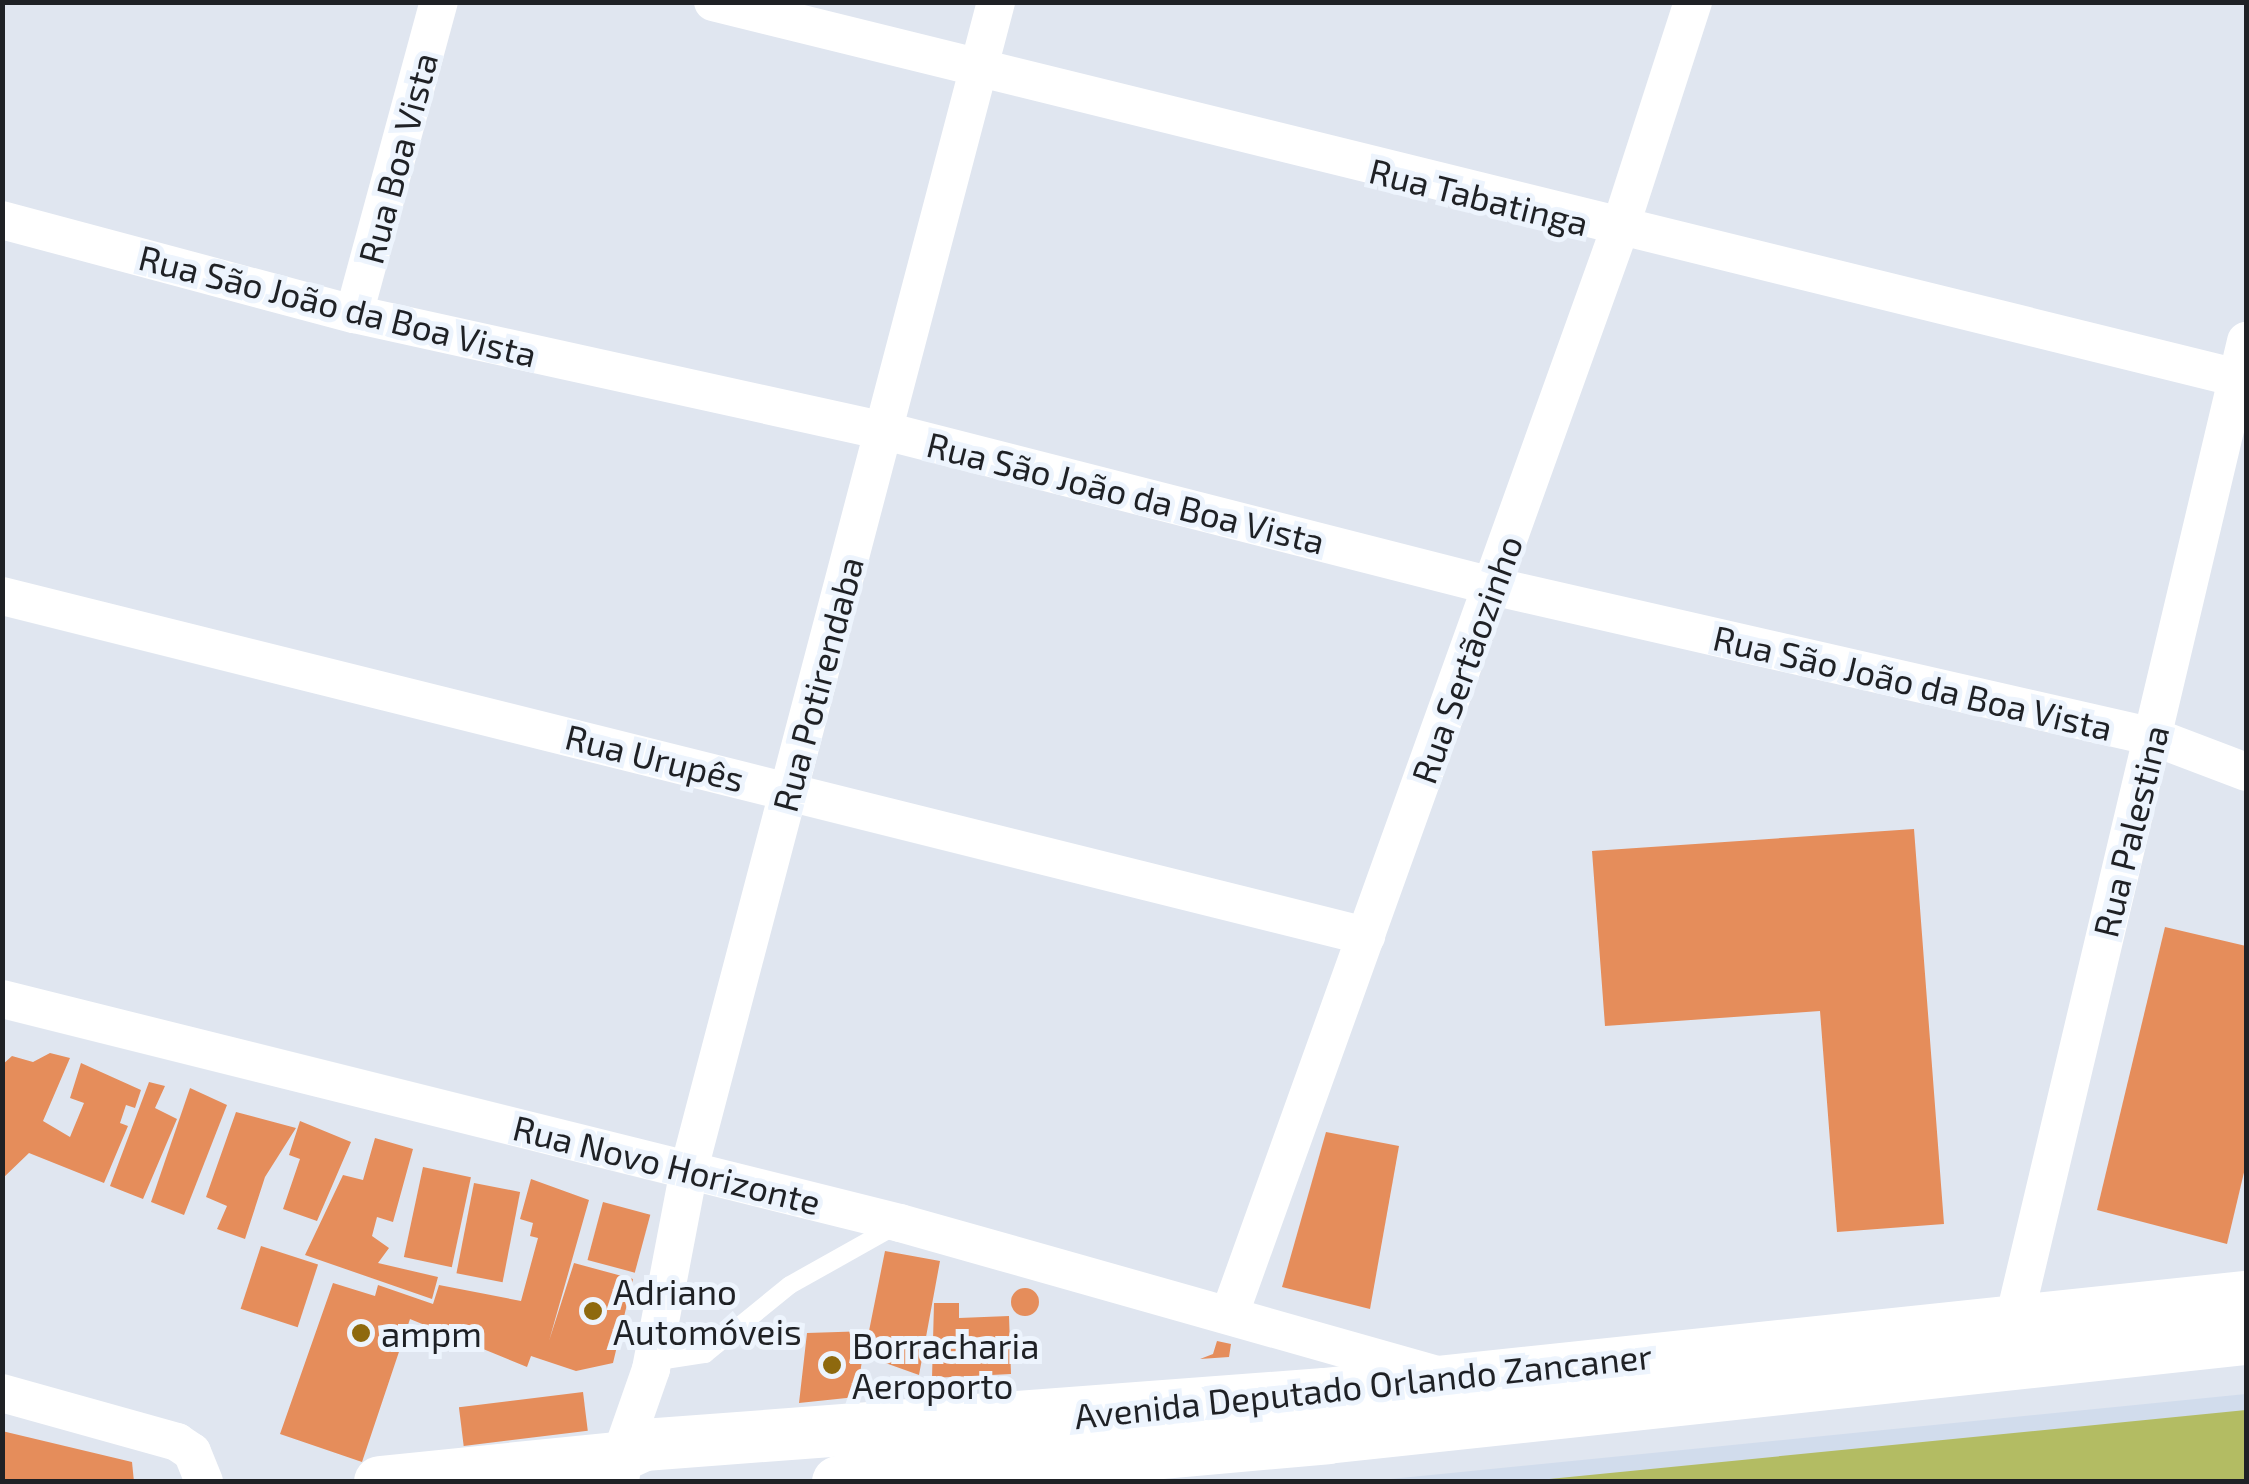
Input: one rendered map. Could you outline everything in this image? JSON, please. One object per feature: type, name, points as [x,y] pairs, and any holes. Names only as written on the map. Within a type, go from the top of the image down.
[{"type":"main road","name":"Avenida Deputado Orlando Zancaner","points":[[838,1482],[1327,1438],[1900,1353],[2121,1330],[2246,1297]]},
{"type":"main road","name":"Avenida Deputado Orlando Zancaner","points":[[2121,1330],[2246,1339]]},
{"type":"main road","name":"Avenida Deputado Orlando Zancaner","points":[[380,1482],[637,1464],[1324,1394],[1444,1377],[1900,1353]]},
{"type":"street","name":"Rua Boa Vista","points":[[354,314],[439,2]]},
{"type":"street","name":"Rua Tabatinga","points":[[713,2],[1619,230],[2243,366]]},
{"type":"street","name":"Rua Potirendaba","points":[[637,1464],[651,1365],[689,1169],[996,2]]},
{"type":"street","name":"Rua Sertãozinho","points":[[1230,1314],[1619,230],[1693,2]]},
{"type":"street","name":"Rua São João da Boa Vista","points":[[2,220],[354,314],[885,431],[1492,586],[2154,737],[2246,772]]},
{"type":"street","name":"Rua Palestina","points":[[2008,1342],[2243,366]]},
{"type":"street","name":"Rua Urupês","points":[[2,596],[1366,936]]},
{"type":"street","name":"Rua Novo Horizonte","points":[[2,998],[900,1224],[1329,1340],[1444,1377]]},
{"type":"street","points":[[1324,1394],[1338,1374],[1329,1340]]},
{"type":"street","points":[[2,1393],[177,1442],[192,1452],[204,1482]]},
{"type":"lane","points":[[651,1365],[706,1354],[790,1285],[900,1224]]},
{"type":"shaded area","points":[[2246,1394],[2246,1481],[1371,1481]]},
{"type":"green space","points":[[2246,1410],[2246,1481],[1529,1481]]},
{"type":"building","points":[[1914,829],[1944,1224],[1837,1232],[1820,1011],[1605,1026],[1592,851]]},
{"type":"building","points":[[2165,927],[2246,946],[2246,1164],[2227,1244],[2097,1210]]},
{"type":"building","points":[[50,1053],[70,1058],[43,1121],[70,1137],[84,1103],[70,1098],[81,1063],[141,1090],[135,1108],[126,1105],[120,1123],[128,1126],[104,1183],[29,1153],[2,1179],[2,1065],[12,1056],[33,1062]]},
{"type":"building","points":[[149,1082],[165,1086],[155,1108],[177,1119],[143,1199],[110,1186]]},
{"type":"building","points":[[190,1088],[227,1105],[184,1215],[151,1202]]},
{"type":"building","points":[[236,1112],[296,1128],[265,1177],[245,1239],[217,1229],[227,1206],[206,1197]]},
{"type":"building","points":[[300,1121],[351,1142],[317,1221],[283,1209],[300,1159],[289,1155]]},
{"type":"building","points":[[1326,1132],[1399,1146],[1370,1309],[1282,1287]]},
{"type":"building","points":[[375,1138],[413,1149],[393,1222],[377,1217],[372,1236],[389,1248],[378,1263],[438,1277],[432,1299],[305,1255],[343,1175],[363,1180]]},
{"type":"building","points":[[423,1167],[471,1177],[452,1267],[404,1257]]},
{"type":"building","points":[[531,1179],[589,1200],[549,1341],[574,1263],[633,1279],[613,1363],[576,1371],[531,1356],[527,1367],[410,1319],[362,1462],[280,1434],[333,1283],[375,1296],[378,1285],[433,1304],[439,1285],[521,1301],[538,1238],[530,1236],[533,1223],[520,1219]]},
{"type":"building","points":[[474,1183],[520,1192],[503,1282],[456,1273]]},
{"type":"building","points":[[603,1202],[650,1215],[635,1273],[587,1260]]},
{"type":"building","points":[[261,1246],[318,1265],[298,1327],[241,1309]]},
{"type":"building","points":[[885,1251],[940,1261],[919,1375],[863,1355],[856,1397],[799,1403],[807,1333],[869,1331]]},
{"type":"building","points":[[1025,1288],[1035,1292],[1039,1302],[1035,1312],[1025,1316],[1015,1312],[1011,1302],[1015,1292]]},
{"type":"building","points":[[934,1303],[959,1303],[959,1318],[1009,1316],[1011,1374],[932,1378]]},
{"type":"building","points":[[1217,1341],[1231,1344],[1229,1357],[1200,1359],[1213,1354]]},
{"type":"building","points":[[583,1392],[588,1431],[464,1446],[459,1407]]},
{"type":"building","points":[[2,1431],[132,1462],[134,1482],[2,1482]]},
{"type":"place","name":"Adriano Automóveis","points":[[593,1311]]},
{"type":"place","name":"ampm","points":[[361,1333]]},
{"type":"place","name":"Borracharia Aeroporto","points":[[832,1365]]}]
